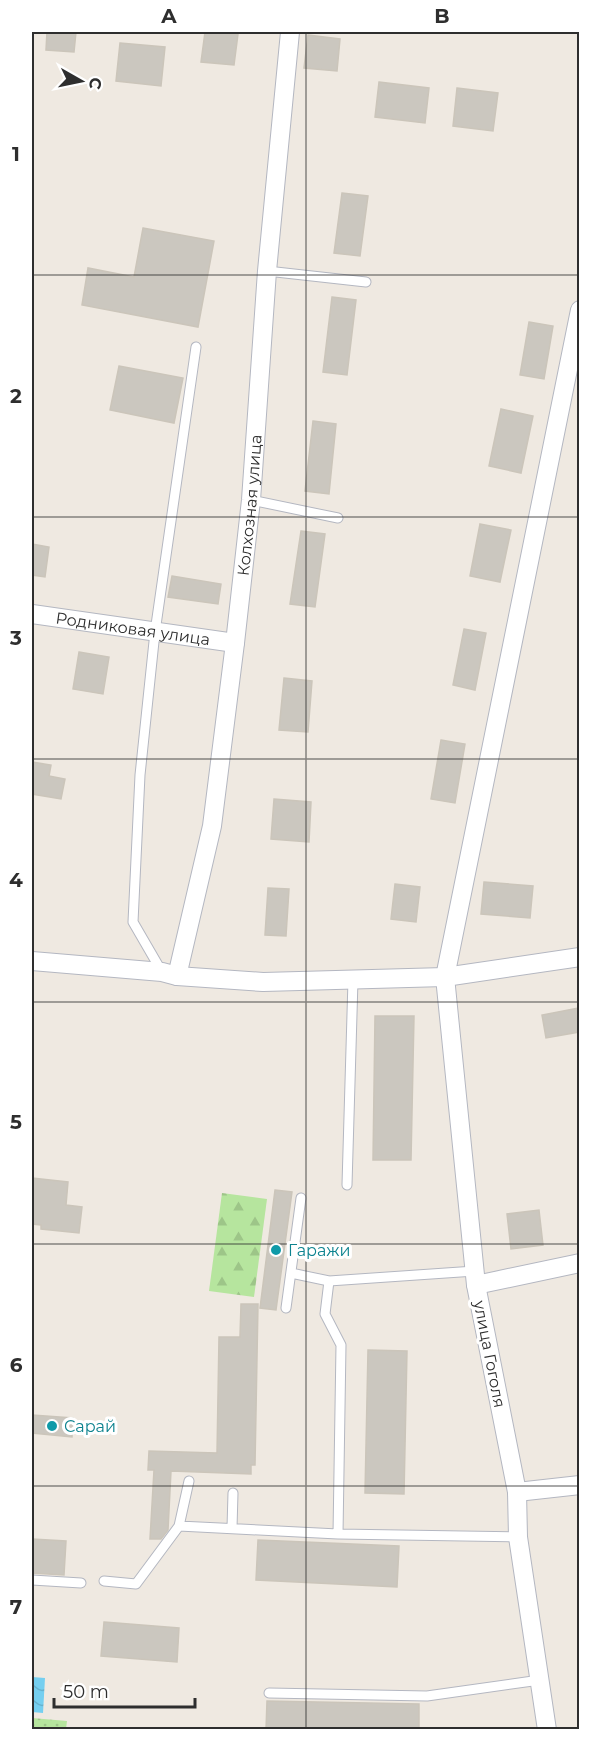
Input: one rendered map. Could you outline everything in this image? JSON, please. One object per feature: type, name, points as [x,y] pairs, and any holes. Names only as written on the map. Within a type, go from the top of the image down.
[{"type":"street","name":"Колхозная улица","points":[[169,974],[212,826],[251,500],[267,271],[290,32]]},
{"type":"street","points":[[445,977],[579,310]]},
{"type":"street","name":"Родниковая улица","points":[[32,614],[235,643]]},
{"type":"street","points":[[32,961],[263,982],[445,977],[579,957]]},
{"type":"street","name":"улица Гоголя","points":[[445,977],[476,1278],[517,1492],[518,1537],[547,1730]]},
{"type":"street","points":[[476,1278],[579,1263]]},
{"type":"street","points":[[517,1492],[579,1485]]},
{"type":"lane","points":[[267,271],[366,282]]},
{"type":"lane","points":[[169,974],[133,922],[140,775],[155,632],[196,347]]},
{"type":"lane","points":[[251,500],[338,518]]},
{"type":"lane","points":[[347,1185],[353,980]]},
{"type":"lane","points":[[286,1308],[301,1198]]},
{"type":"lane","points":[[291,1273],[329,1281],[476,1278]]},
{"type":"lane","points":[[329,1281],[325,1314],[341,1345],[338,1534]]},
{"type":"lane","points":[[104,1581],[136,1584],[179,1526],[189,1481]]},
{"type":"lane","points":[[232,1528],[233,1493]]},
{"type":"lane","points":[[179,1526],[338,1534],[518,1537]]},
{"type":"lane","points":[[32,1580],[81,1583]]},
{"type":"lane","points":[[268,1693],[427,1696],[540,1680]]},
{"type":"green space","points":[[222,1193],[267,1199],[254,1297],[209,1291]]},
{"type":"green space","points":[[32,1718],[67,1721],[66,1729],[32,1729]]},
{"type":"water","points":[[32,1677],[45,1678],[43,1713],[32,1712]]},
{"type":"building","points":[[47,32],[76,32],[74,52],[46,50]]},
{"type":"building","points":[[205,32],[238,34],[234,65],[201,62]]},
{"type":"building","points":[[308,35],[340,39],[337,71],[304,68]]},
{"type":"building","points":[[120,43],[165,47],[161,86],[116,81]]},
{"type":"building","points":[[379,82],[429,88],[425,123],[375,117]]},
{"type":"building","points":[[457,88],[498,93],[493,131],[453,126]]},
{"type":"building","points":[[342,193],[368,196],[360,256],[334,253]]},
{"type":"building","points":[[143,228],[214,241],[198,327],[82,305],[88,268],[134,277]]},
{"type":"building","points":[[332,297],[356,300],[347,375],[323,372]]},
{"type":"building","points":[[529,322],[553,326],[544,379],[520,375]]},
{"type":"building","points":[[119,366],[183,378],[174,423],[110,410]]},
{"type":"building","points":[[501,409],[533,416],[521,473],[489,466]]},
{"type":"building","points":[[313,421],[336,424],[329,494],[305,491]]},
{"type":"building","points":[[480,524],[511,530],[500,582],[470,576]]},
{"type":"building","points":[[301,531],[325,534],[315,607],[290,604]]},
{"type":"building","points":[[32,544],[49,547],[45,577],[32,575]]},
{"type":"building","points":[[172,576],[221,584],[218,604],[168,597]]},
{"type":"building","points":[[464,629],[486,633],[475,690],[453,685]]},
{"type":"building","points":[[79,652],[109,657],[103,694],[73,689]]},
{"type":"building","points":[[284,678],[312,681],[308,732],[279,730]]},
{"type":"building","points":[[441,740],[465,744],[455,803],[431,799]]},
{"type":"building","points":[[32,762],[51,765],[49,776],[65,779],[61,799],[32,794]]},
{"type":"building","points":[[274,799],[311,802],[309,842],[271,839]]},
{"type":"building","points":[[484,882],[533,886],[530,918],[481,914]]},
{"type":"building","points":[[395,884],[420,887],[416,922],[391,919]]},
{"type":"building","points":[[268,888],[289,889],[286,936],[265,935]]},
{"type":"building","points":[[579,1008],[579,1032],[546,1038],[542,1015]]},
{"type":"building","points":[[375,1016],[414,1016],[411,1160],[373,1160]]},
{"type":"building","points":[[32,1178],[68,1182],[66,1205],[82,1207],[79,1233],[41,1229],[41,1225],[32,1224]]},
{"type":"building","name":"Гаражи","points":[[275,1190],[292,1192],[276,1310],[260,1308]]},
{"type":"building","points":[[539,1210],[543,1245],[511,1249],[507,1214]]},
{"type":"building","points":[[241,1304],[258,1304],[255,1465],[251,1465],[251,1474],[171,1471],[168,1530],[161,1539],[150,1539],[154,1470],[148,1470],[149,1451],[217,1453],[219,1337],[240,1337]]},
{"type":"building","points":[[368,1350],[407,1351],[404,1494],[365,1493]]},
{"type":"building","name":"Сарай","points":[[32,1415],[73,1418],[72,1437],[32,1433]]},
{"type":"building","points":[[32,1539],[66,1541],[64,1575],[32,1573]]},
{"type":"building","points":[[258,1540],[399,1546],[397,1587],[256,1580]]},
{"type":"building","points":[[104,1622],[179,1628],[177,1662],[101,1656]]},
{"type":"building","points":[[267,1701],[419,1704],[419,1730],[266,1730]]},
{"type":"place","name":"Гаражи","points":[[276,1250]]},
{"type":"place","name":"Сарай","points":[[52,1426]]}]
